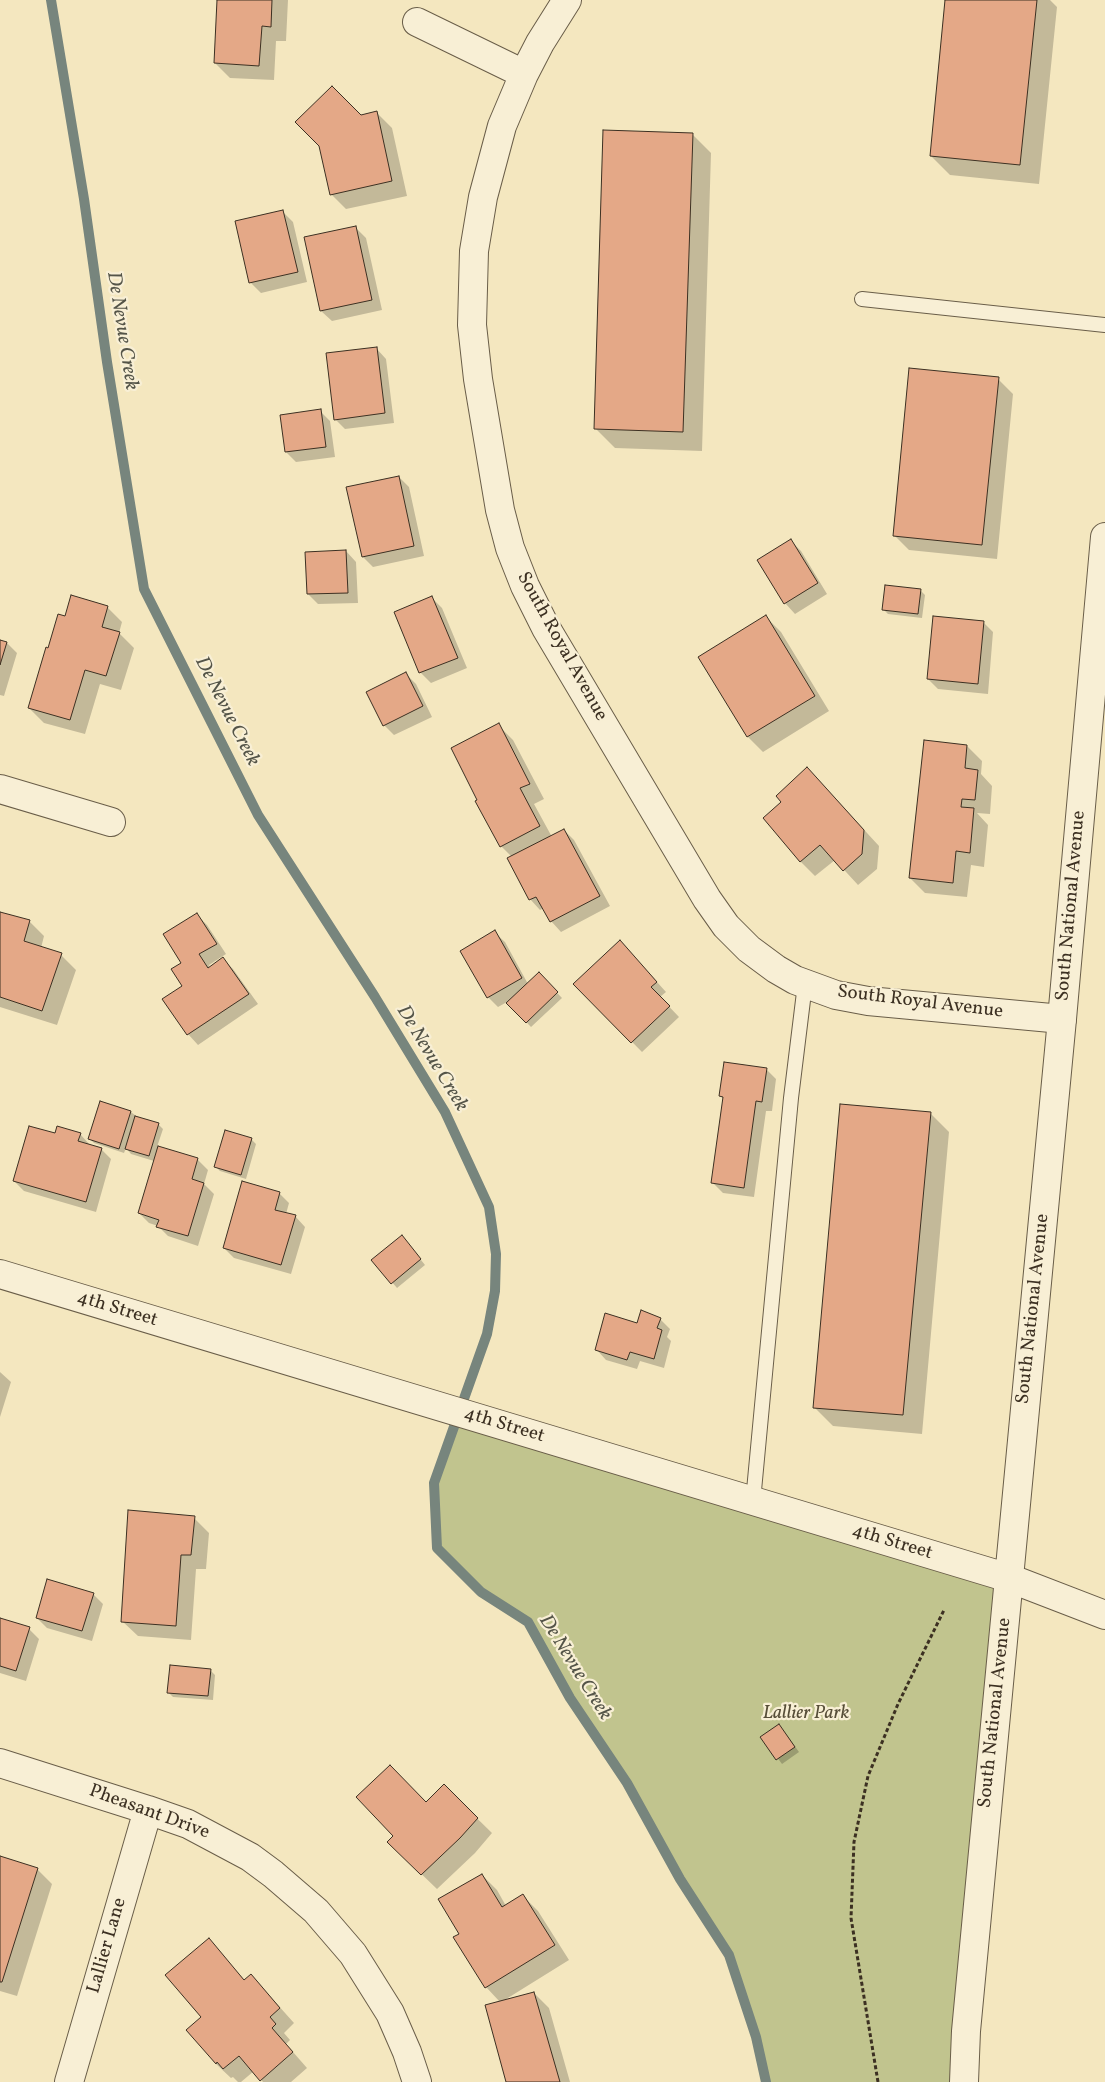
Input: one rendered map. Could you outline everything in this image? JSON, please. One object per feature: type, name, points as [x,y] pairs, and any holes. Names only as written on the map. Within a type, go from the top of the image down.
[{"type":"street","name":"South Royal Avenue","points":[[567,0],[540,42],[524,74],[506,117],[491,161],[479,214],[473,279],[472,325],[478,380],[498,496],[510,548],[525,586],[546,628],[713,908],[726,926],[749,949],[776,969],[805,984],[836,995],[868,1001],[1062,1019]]},
{"type":"street","points":[[417,22],[524,74]]},
{"type":"street","name":"South National Avenue","points":[[964,2082],[966,2021],[1062,1019],[1105,536]]},
{"type":"street","points":[[0,789],[111,822]]},
{"type":"street","name":"4th Street","points":[[0,1274],[1009,1578],[1105,1615]]},
{"type":"street","name":"Pheasant Drive","points":[[0,1764],[188,1824],[250,1858],[296,1892],[316,1911],[353,1954],[384,2001],[407,2052],[417,2082]]},
{"type":"street","name":"Lallier Lane","points":[[69,2082],[148,1810]]},
{"type":"lane","points":[[862,299],[1105,326]]},
{"type":"lane","points":[[753,1501],[791,1098],[805,984]]},
{"type":"path","points":[[878,2082],[851,1918],[854,1842],[868,1776],[898,1704],[944,1610]]},
{"type":"green space","name":"Lallier Park","points":[[459,1413],[1009,1578],[969,2082],[765,2082],[756,2037],[729,1955],[680,1879],[627,1783],[570,1698],[528,1622],[485,1594],[437,1548],[434,1483]]},
{"type":"building","points":[[217,0],[272,0],[271,27],[262,26],[259,66],[214,63]]},
{"type":"building","points":[[945,0],[1037,0],[1020,165],[930,156]]},
{"type":"building","points":[[332,86],[361,115],[377,111],[392,181],[330,195],[319,146],[295,122]]},
{"type":"building","points":[[603,130],[693,133],[683,432],[594,429]]},
{"type":"building","points":[[283,210],[298,272],[249,283],[235,221]]},
{"type":"building","points":[[356,226],[372,300],[320,311],[304,237]]},
{"type":"building","points":[[377,347],[385,413],[334,420],[326,353]]},
{"type":"building","points":[[909,368],[999,377],[982,545],[893,536]]},
{"type":"building","points":[[321,409],[326,447],[285,452],[280,415]]},
{"type":"building","points":[[399,476],[414,546],[362,557],[346,487]]},
{"type":"building","points":[[791,539],[818,583],[784,604],[757,560]]},
{"type":"building","points":[[346,550],[348,593],[307,594],[305,552]]},
{"type":"building","points":[[885,585],[921,589],[918,614],[882,610]]},
{"type":"building","points":[[71,595],[108,606],[102,627],[120,632],[106,676],[85,670],[70,720],[28,708],[58,614],[65,616]]},
{"type":"building","points":[[432,596],[458,658],[419,673],[394,612]]},
{"type":"building","points":[[766,615],[815,696],[747,737],[698,657]]},
{"type":"building","points":[[933,616],[984,621],[978,684],[927,679]]},
{"type":"building","points":[[0,640],[7,642],[0,665]]},
{"type":"building","points":[[406,672],[423,706],[383,726],[366,692]]},
{"type":"building","points":[[499,723],[530,784],[520,788],[540,826],[500,847],[475,801],[477,800],[451,748]]},
{"type":"building","points":[[924,740],[967,745],[965,768],[978,770],[975,800],[962,799],[961,807],[974,808],[970,853],[956,851],[953,883],[909,878]]},
{"type":"building","points":[[807,767],[864,830],[862,854],[843,871],[820,845],[800,862],[763,818],[781,802],[776,796]]},
{"type":"building","points":[[564,829],[600,896],[550,922],[536,897],[529,900],[507,858]]},
{"type":"building","points":[[0,912],[30,920],[24,941],[62,953],[42,1011],[0,997]]},
{"type":"building","points":[[197,913],[217,944],[199,954],[208,968],[223,957],[249,994],[187,1035],[162,999],[182,986],[171,969],[181,963],[163,934]]},
{"type":"building","points":[[495,930],[522,978],[487,998],[460,951]]},
{"type":"building","points":[[620,940],[657,982],[651,987],[670,1006],[631,1043],[573,984]]},
{"type":"building","points":[[539,972],[558,992],[526,1023],[506,1003]]},
{"type":"building","points":[[724,1062],[767,1068],[762,1102],[756,1101],[744,1188],[711,1183],[723,1097],[719,1096]]},
{"type":"building","points":[[100,1101],[131,1111],[119,1149],[88,1139]]},
{"type":"building","points":[[840,1104],[931,1112],[903,1415],[813,1408]]},
{"type":"building","points":[[135,1116],[159,1123],[149,1156],[125,1149]]},
{"type":"building","points":[[29,1126],[55,1133],[57,1126],[81,1133],[78,1141],[102,1148],[86,1202],[13,1181]]},
{"type":"building","points":[[225,1130],[252,1138],[241,1175],[214,1167]]},
{"type":"building","points":[[158,1146],[198,1158],[192,1179],[204,1183],[188,1236],[156,1227],[159,1220],[138,1213]]},
{"type":"building","points":[[242,1181],[280,1192],[275,1210],[296,1215],[281,1265],[223,1248]]},
{"type":"building","points":[[402,1235],[421,1259],[391,1284],[371,1260]]},
{"type":"building","points":[[641,1310],[661,1318],[657,1328],[662,1330],[654,1359],[630,1352],[627,1360],[595,1350],[605,1313],[637,1323]]},
{"type":"building","points":[[128,1510],[195,1516],[191,1555],[181,1555],[176,1626],[121,1622]]},
{"type":"building","points":[[47,1579],[94,1593],[82,1631],[36,1618]]},
{"type":"building","points":[[0,1618],[30,1627],[16,1671],[0,1666]]},
{"type":"building","points":[[170,1665],[211,1669],[208,1696],[167,1693]]},
{"type":"building","points":[[779,1724],[795,1747],[776,1760],[760,1737]]},
{"type":"building","points":[[390,1765],[426,1802],[444,1784],[478,1818],[421,1875],[387,1842],[393,1836],[356,1797]]},
{"type":"building","points":[[0,1856],[38,1868],[2,1982],[0,1982]]},
{"type":"building","points":[[482,1874],[502,1907],[523,1894],[555,1945],[485,1988],[453,1937],[459,1934],[438,1899]]},
{"type":"building","points":[[209,1938],[244,1980],[251,1974],[280,2008],[270,2017],[276,2024],[272,2028],[293,2052],[260,2081],[239,2056],[223,2069],[217,2062],[216,2064],[186,2030],[201,2017],[165,1975]]},
{"type":"building","points":[[534,1992],[560,2082],[506,2082],[485,2005]]},
{"type":"waterway","name":"De Nevue Creek","points":[[51,0],[84,199],[107,362],[144,589],[258,815],[375,997],[445,1112],[489,1207],[496,1254],[495,1291],[487,1334],[434,1483],[437,1548],[481,1592],[528,1622],[570,1698],[627,1783],[680,1879],[729,1955],[756,2037],[766,2082]]}]
